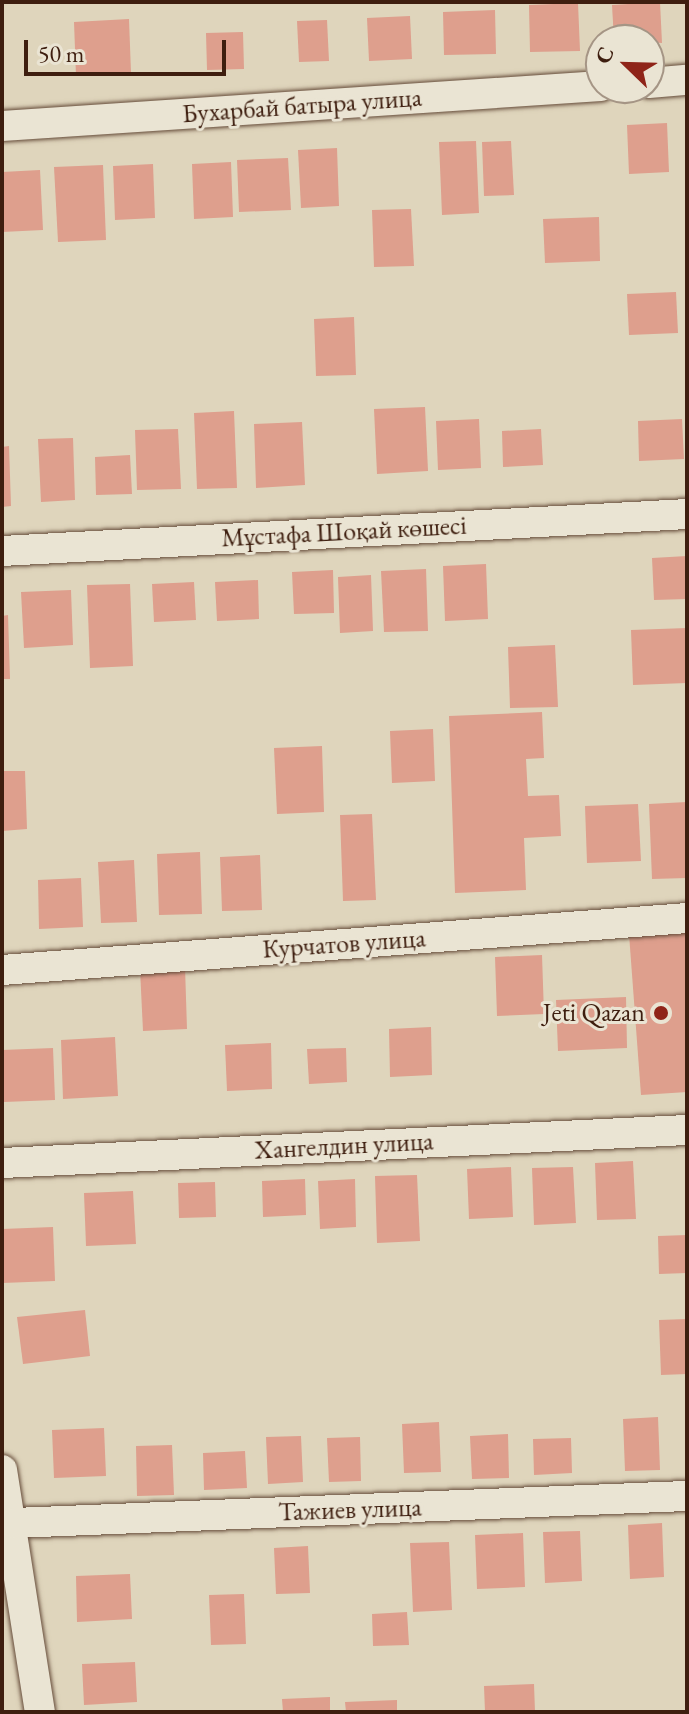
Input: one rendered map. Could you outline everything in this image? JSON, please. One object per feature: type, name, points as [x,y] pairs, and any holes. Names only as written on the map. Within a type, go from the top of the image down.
[{"type":"street","points":[[665,82],[687,80]]},
{"type":"street","name":"Бухарбай батыра улица","points":[[2,126],[585,87]]},
{"type":"street","name":"Мұстафа Шоқай көшесі","points":[[2,551],[687,514]]},
{"type":"street","name":"Курчатов улица","points":[[2,970],[687,918]]},
{"type":"street","name":"Хангелдин улица","points":[[2,1163],[687,1130]]},
{"type":"street","points":[[2,1470],[14,1523],[40,1712]]},
{"type":"street","name":"Тажиев улица","points":[[14,1523],[687,1496]]},
{"type":"building","points":[[660,2],[661,24],[613,24],[612,5]]},
{"type":"building","points":[[578,3],[580,51],[530,52],[529,5]]},
{"type":"building","points":[[495,10],[496,54],[444,55],[443,12]]},
{"type":"building","points":[[410,16],[412,59],[369,61],[367,18]]},
{"type":"building","points":[[129,19],[131,73],[76,76],[74,22]]},
{"type":"building","points":[[327,20],[329,61],[299,62],[297,21]]},
{"type":"building","points":[[243,32],[244,69],[207,70],[206,33]]},
{"type":"building","points":[[667,123],[669,172],[629,174],[627,125]]},
{"type":"building","points":[[476,141],[479,213],[442,215],[439,142]]},
{"type":"building","points":[[511,141],[514,195],[484,196],[482,142]]},
{"type":"building","points":[[337,148],[339,206],[301,208],[298,150]]},
{"type":"building","points":[[288,158],[291,210],[239,212],[237,160]]},
{"type":"building","points":[[231,162],[233,217],[194,219],[192,164]]},
{"type":"building","points":[[153,164],[155,218],[115,220],[113,166]]},
{"type":"building","points":[[103,165],[106,240],[58,242],[54,167]]},
{"type":"building","points":[[40,170],[43,230],[2,232],[2,172]]},
{"type":"building","points":[[411,209],[414,266],[374,267],[372,210]]},
{"type":"building","points":[[599,217],[600,261],[545,263],[543,219]]},
{"type":"building","points":[[676,292],[678,333],[629,335],[627,294]]},
{"type":"building","points":[[354,317],[356,375],[316,376],[314,319]]},
{"type":"building","points":[[425,407],[428,471],[377,474],[374,409]]},
{"type":"building","points":[[234,411],[237,488],[197,489],[194,413]]},
{"type":"building","points":[[479,419],[481,468],[438,470],[436,421]]},
{"type":"building","points":[[682,419],[684,459],[639,461],[638,421]]},
{"type":"building","points":[[302,422],[305,485],[256,488],[254,424]]},
{"type":"building","points":[[178,429],[181,489],[137,490],[135,430]]},
{"type":"building","points":[[541,429],[543,465],[503,467],[502,431]]},
{"type":"building","points":[[73,438],[75,500],[41,502],[38,439]]},
{"type":"building","points":[[9,446],[11,506],[2,507],[2,447]]},
{"type":"building","points":[[130,455],[132,494],[96,495],[95,457]]},
{"type":"building","points":[[687,556],[687,599],[654,600],[652,558]]},
{"type":"building","points":[[486,564],[488,619],[445,621],[443,566]]},
{"type":"building","points":[[426,569],[428,631],[384,632],[381,571]]},
{"type":"building","points":[[333,570],[334,613],[294,614],[292,572]]},
{"type":"building","points":[[371,575],[373,631],[340,633],[338,577]]},
{"type":"building","points":[[258,580],[259,619],[217,621],[215,582]]},
{"type":"building","points":[[194,582],[196,620],[154,622],[152,584]]},
{"type":"building","points":[[130,584],[133,666],[90,668],[87,585]]},
{"type":"building","points":[[71,590],[73,645],[24,648],[21,592]]},
{"type":"building","points":[[8,615],[10,679],[2,679],[2,616]]},
{"type":"building","points":[[687,628],[687,683],[633,685],[631,630]]},
{"type":"building","points":[[555,645],[558,707],[510,708],[508,647]]},
{"type":"building","points":[[542,712],[544,758],[526,759],[528,796],[559,795],[561,836],[524,838],[526,890],[455,893],[449,716]]},
{"type":"building","points":[[433,729],[435,781],[392,783],[390,731]]},
{"type":"building","points":[[322,746],[324,812],[277,814],[274,748]]},
{"type":"building","points":[[2,771],[25,771],[27,829],[2,831]]},
{"type":"building","points":[[687,802],[687,878],[652,879],[649,804]]},
{"type":"building","points":[[638,804],[641,861],[587,863],[585,806]]},
{"type":"building","points":[[372,814],[376,900],[343,901],[340,815]]},
{"type":"building","points":[[200,852],[202,914],[159,915],[157,854]]},
{"type":"building","points":[[260,855],[262,910],[222,911],[220,857]]},
{"type":"building","points":[[134,860],[137,922],[101,923],[98,862]]},
{"type":"building","points":[[81,878],[83,927],[39,929],[38,880]]},
{"type":"building","name":"Jeti Qazan","points":[[687,931],[687,1092],[641,1095],[629,934]]},
{"type":"building","points":[[542,955],[544,1014],[497,1016],[495,957]]},
{"type":"building","points":[[185,967],[187,1029],[143,1031],[140,969]]},
{"type":"building","points":[[626,997],[627,1048],[558,1051],[556,1000]]},
{"type":"building","points":[[431,1027],[432,1075],[390,1077],[389,1029]]},
{"type":"building","points":[[115,1037],[118,1096],[63,1099],[61,1040]]},
{"type":"building","points":[[271,1043],[272,1089],[227,1091],[225,1045]]},
{"type":"building","points":[[53,1048],[55,1100],[4,1102],[2,1050]]},
{"type":"building","points":[[346,1048],[347,1082],[309,1084],[307,1049]]},
{"type":"building","points":[[633,1161],[636,1219],[597,1220],[595,1163]]},
{"type":"building","points":[[511,1167],[513,1217],[469,1219],[467,1169]]},
{"type":"building","points":[[573,1167],[576,1223],[534,1225],[532,1168]]},
{"type":"building","points":[[417,1175],[420,1241],[377,1243],[375,1176]]},
{"type":"building","points":[[305,1179],[306,1215],[263,1217],[262,1181]]},
{"type":"building","points":[[355,1179],[356,1227],[320,1229],[318,1181]]},
{"type":"building","points":[[215,1182],[216,1217],[179,1218],[178,1183]]},
{"type":"building","points":[[133,1191],[136,1244],[86,1246],[84,1193]]},
{"type":"building","points":[[53,1227],[55,1281],[2,1283],[2,1229]]},
{"type":"building","points":[[687,1235],[687,1273],[659,1274],[658,1236]]},
{"type":"building","points":[[85,1310],[90,1356],[23,1364],[17,1317]]},
{"type":"building","points":[[687,1319],[687,1374],[661,1375],[659,1320]]},
{"type":"building","points":[[658,1417],[660,1470],[625,1471],[623,1419]]},
{"type":"building","points":[[439,1422],[441,1472],[404,1473],[402,1424]]},
{"type":"building","points":[[104,1428],[106,1476],[54,1478],[52,1430]]},
{"type":"building","points":[[508,1434],[509,1478],[472,1479],[470,1436]]},
{"type":"building","points":[[301,1436],[303,1482],[268,1484],[266,1437]]},
{"type":"building","points":[[360,1437],[361,1481],[329,1482],[327,1438]]},
{"type":"building","points":[[571,1438],[572,1473],[534,1475],[533,1439]]},
{"type":"building","points":[[172,1445],[174,1495],[137,1496],[136,1446]]},
{"type":"building","points":[[245,1451],[247,1488],[204,1490],[203,1453]]},
{"type":"building","points":[[662,1523],[664,1577],[630,1579],[628,1525]]},
{"type":"building","points":[[580,1531],[582,1581],[545,1583],[543,1532]]},
{"type":"building","points":[[523,1533],[525,1587],[477,1589],[475,1535]]},
{"type":"building","points":[[449,1542],[452,1610],[413,1612],[410,1543]]},
{"type":"building","points":[[308,1546],[310,1593],[276,1594],[274,1548]]},
{"type":"building","points":[[130,1574],[132,1619],[77,1622],[76,1576]]},
{"type":"building","points":[[244,1594],[246,1644],[211,1645],[209,1595]]},
{"type":"building","points":[[407,1612],[409,1645],[373,1646],[372,1614]]},
{"type":"building","points":[[135,1662],[137,1702],[84,1705],[82,1664]]},
{"type":"building","points":[[534,1684],[535,1712],[485,1712],[484,1686]]},
{"type":"building","points":[[330,1697],[330,1712],[283,1712],[282,1699]]},
{"type":"building","points":[[397,1700],[397,1712],[346,1712],[345,1702]]},
{"type":"place","name":"Jeti Qazan","points":[[661,1013]]}]
